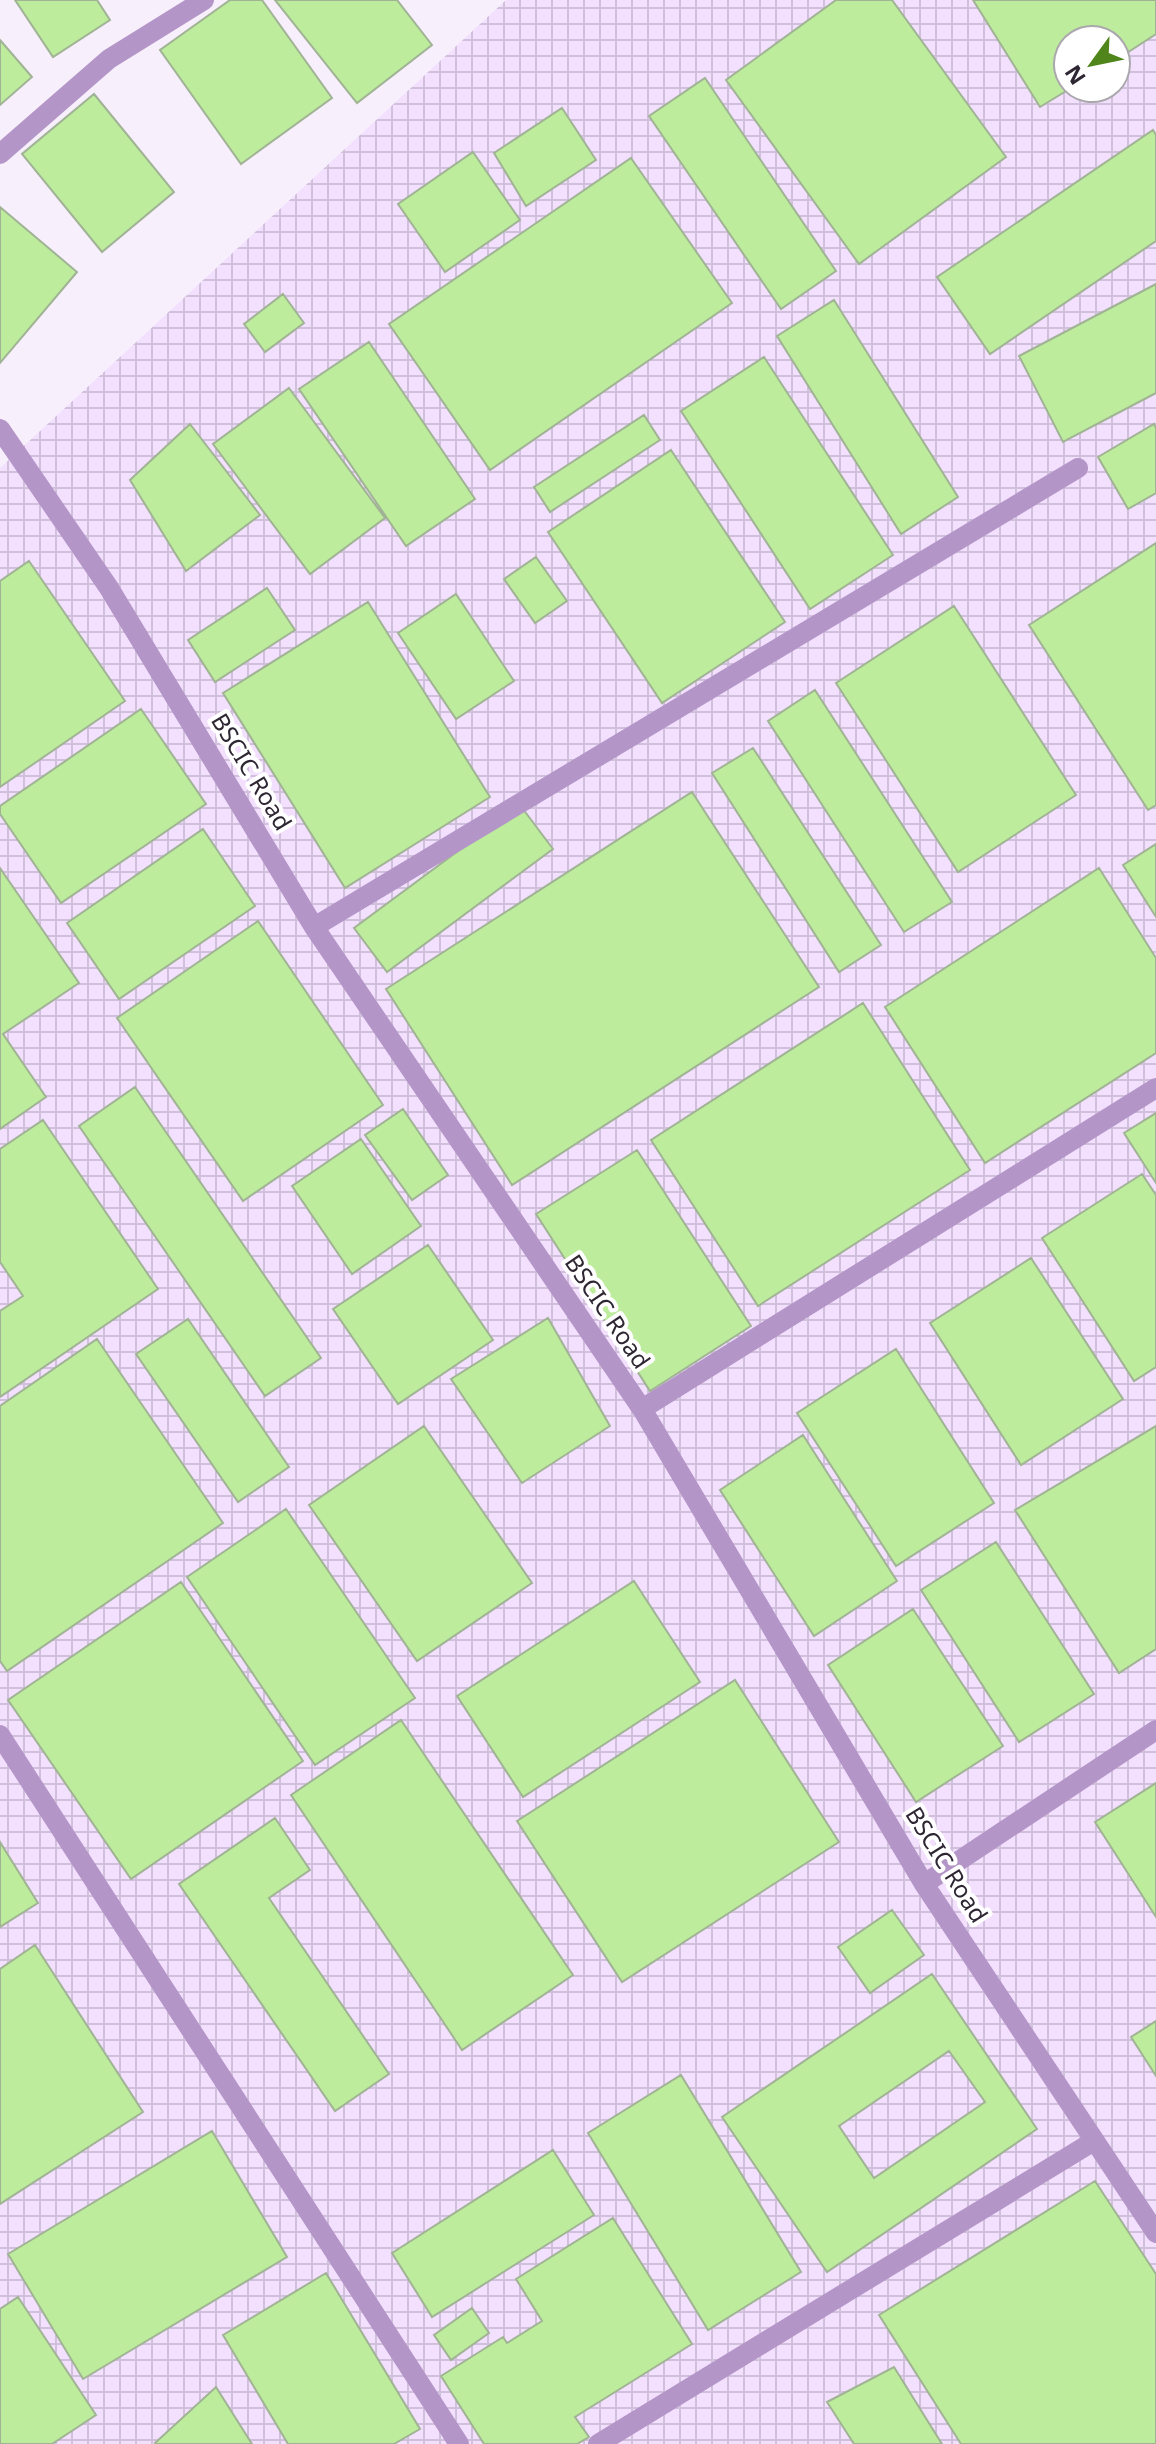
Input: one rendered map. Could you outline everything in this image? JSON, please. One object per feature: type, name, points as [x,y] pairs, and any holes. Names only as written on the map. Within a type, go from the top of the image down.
[{"type":"street","points":[[0,154],[109,59],[204,0]]},
{"type":"street","name":"BSCIC Road","points":[[0,429],[109,588],[314,927],[642,1409],[924,1884],[1156,2233]]},
{"type":"street","points":[[314,927],[1078,468]]},
{"type":"street","points":[[642,1409],[1156,1088]]},
{"type":"street","points":[[924,1884],[1156,1730]]},
{"type":"street","points":[[0,1735],[459,2444]]},
{"type":"street","points":[[598,2444],[1094,2141]]},
{"type":"shaded area","points":[[506,0],[1156,0],[1156,2444],[0,2444],[0,468]]},
{"type":"building","points":[[15,0],[97,0],[110,20],[53,57]]},
{"type":"building","points":[[230,0],[262,0],[332,98],[241,164],[160,50]]},
{"type":"building","points":[[275,0],[397,0],[432,45],[357,103]]},
{"type":"building","points":[[836,0],[892,0],[1006,157],[859,264],[726,80]]},
{"type":"building","points":[[973,0],[1156,0],[1156,34],[1132,50],[1132,24],[1052,24],[1052,100],[1040,107]]},
{"type":"building","points":[[0,40],[32,77],[0,105]]},
{"type":"building","points":[[705,78],[836,271],[781,309],[649,116]]},
{"type":"building","points":[[94,94],[174,192],[102,252],[22,154]]},
{"type":"building","points":[[562,108],[596,160],[526,206],[494,153]]},
{"type":"building","points":[[1153,130],[1156,135],[1156,241],[990,354],[937,277]]},
{"type":"building","points":[[473,152],[520,220],[445,272],[398,204]]},
{"type":"building","points":[[631,158],[732,303],[490,470],[389,324]]},
{"type":"building","points":[[0,207],[77,272],[0,363]]},
{"type":"building","points":[[1156,284],[1156,393],[1063,442],[1019,356]]},
{"type":"building","points":[[283,294],[304,323],[265,352],[244,324]]},
{"type":"building","points":[[834,300],[958,497],[901,534],[777,336]]},
{"type":"building","points":[[369,342],[475,499],[406,546],[299,389]]},
{"type":"building","points":[[764,357],[893,555],[810,609],[681,411]]},
{"type":"building","points":[[289,388],[385,518],[310,574],[213,444]]},
{"type":"building","points":[[644,415],[660,440],[550,512],[534,487]]},
{"type":"building","points":[[190,424],[260,515],[186,571],[130,480]]},
{"type":"building","points":[[1154,424],[1156,493],[1128,509],[1098,457]]},
{"type":"building","points":[[671,450],[785,622],[662,703],[548,532]]},
{"type":"building","points":[[1156,543],[1156,805],[1148,810],[1029,625]]},
{"type":"building","points":[[536,557],[567,601],[535,623],[504,579]]},
{"type":"building","points":[[29,561],[125,701],[0,787],[0,581]]},
{"type":"building","points":[[267,588],[295,630],[215,682],[188,640]]},
{"type":"building","points":[[456,594],[514,681],[456,719],[398,633]]},
{"type":"building","points":[[368,602],[490,797],[345,888],[223,693]]},
{"type":"building","points":[[954,606],[1076,795],[958,872],[836,683]]},
{"type":"building","points":[[815,690],[952,902],[904,932],[768,721]]},
{"type":"building","points":[[141,709],[206,804],[61,903],[0,814],[0,806]]},
{"type":"building","points":[[753,748],[881,945],[839,972],[712,773]]},
{"type":"building","points":[[692,792],[819,987],[512,1185],[386,989]]},
{"type":"building","points":[[520,805],[553,849],[387,972],[354,928]]},
{"type":"building","points":[[203,829],[255,906],[119,999],[67,923]]},
{"type":"building","points":[[1156,844],[1156,917],[1123,865]]},
{"type":"building","points":[[0,868],[79,983],[3,1034],[46,1097],[0,1129]]},
{"type":"building","points":[[1099,868],[1156,958],[1156,1053],[985,1163],[885,1007]]},
{"type":"building","points":[[258,921],[383,1105],[243,1201],[117,1018]]},
{"type":"building","points":[[863,1003],[970,1170],[758,1306],[651,1140]]},
{"type":"building","points":[[135,1087],[321,1358],[265,1396],[79,1126]]},
{"type":"building","points":[[403,1109],[448,1175],[412,1200],[365,1135]]},
{"type":"building","points":[[1156,1113],[1156,1183],[1124,1133]]},
{"type":"building","points":[[43,1120],[158,1289],[0,1397],[0,1311],[23,1296],[0,1262],[0,1149]]},
{"type":"building","points":[[361,1139],[421,1226],[352,1274],[292,1186]]},
{"type":"building","points":[[637,1150],[751,1326],[650,1391],[536,1214]]},
{"type":"building","points":[[1142,1174],[1156,1195],[1156,1367],[1134,1381],[1042,1238]]},
{"type":"building","points":[[428,1245],[493,1340],[398,1404],[333,1309]]},
{"type":"building","points":[[1031,1258],[1123,1399],[1021,1465],[930,1323]]},
{"type":"building","points":[[548,1318],[610,1426],[522,1483],[451,1379]]},
{"type":"building","points":[[188,1319],[289,1467],[238,1502],[136,1354]]},
{"type":"building","points":[[97,1339],[223,1523],[7,1671],[0,1661],[0,1406]]},
{"type":"building","points":[[896,1349],[994,1503],[896,1566],[797,1413]]},
{"type":"building","points":[[424,1426],[532,1583],[417,1661],[309,1505]]},
{"type":"building","points":[[1156,1426],[1156,1649],[1119,1673],[1015,1510]]},
{"type":"building","points":[[803,1435],[897,1581],[814,1636],[720,1490]]},
{"type":"building","points":[[286,1509],[415,1698],[315,1765],[187,1577]]},
{"type":"building","points":[[996,1542],[1094,1694],[1019,1742],[921,1590]]},
{"type":"building","points":[[634,1581],[700,1682],[523,1797],[457,1696]]},
{"type":"building","points":[[181,1582],[303,1761],[131,1879],[8,1700]]},
{"type":"building","points":[[913,1609],[1003,1746],[916,1802],[828,1665]]},
{"type":"building","points":[[735,1680],[839,1842],[622,1982],[517,1821]]},
{"type":"building","points":[[401,1720],[573,1975],[462,2050],[291,1795]]},
{"type":"building","points":[[1156,1783],[1156,1917],[1095,1822]]},
{"type":"building","points":[[275,1818],[310,1870],[269,1898],[389,2074],[335,2111],[179,1884]]},
{"type":"building","points":[[0,1842],[38,1903],[0,1927]]},
{"type":"building","points":[[892,1910],[924,1955],[870,1993],[838,1947]]},
{"type":"building","points":[[35,1945],[143,2112],[0,2204],[0,1969]]},
{"type":"building","points":[[932,1974],[1037,2129],[827,2272],[722,2117]],"holes":[[[949,2051],[985,2102],[874,2178],[839,2126]]]},
{"type":"building","points":[[1156,2021],[1156,2076],[1131,2037]]},
{"type":"building","points":[[681,2075],[801,2272],[708,2330],[588,2133]]},
{"type":"building","points":[[212,2131],[287,2257],[83,2379],[8,2254]]},
{"type":"building","points":[[553,2150],[594,2215],[432,2317],[392,2253]]},
{"type":"building","points":[[1095,2181],[1156,2274],[1156,2444],[961,2444],[879,2315]]},
{"type":"building","points":[[613,2218],[692,2344],[575,2417],[589,2437],[577,2444],[484,2444],[441,2376],[503,2337],[507,2343],[542,2321],[516,2279]]},
{"type":"building","points":[[326,2273],[420,2429],[394,2444],[288,2444],[223,2335]]},
{"type":"building","points":[[18,2297],[96,2415],[52,2444],[0,2444],[0,2309]]},
{"type":"building","points":[[472,2308],[489,2333],[451,2360],[434,2335]]},
{"type":"building","points":[[894,2367],[942,2444],[854,2444],[827,2402]]},
{"type":"building","points":[[216,2387],[252,2444],[155,2443]]}]
